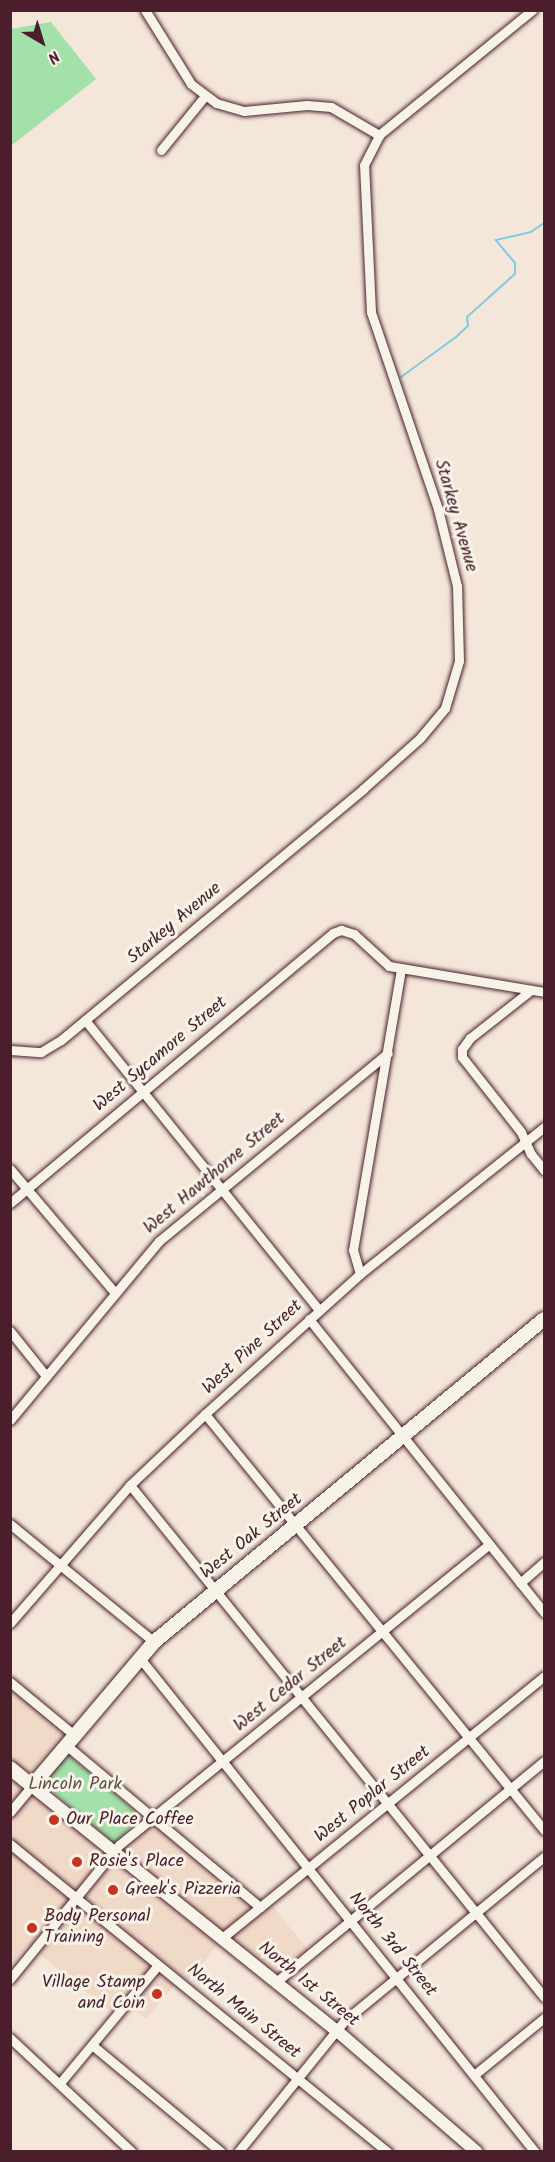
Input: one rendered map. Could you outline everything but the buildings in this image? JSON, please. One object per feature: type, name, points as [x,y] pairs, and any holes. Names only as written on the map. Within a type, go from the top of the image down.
[{"type":"main road","name":"West Oak Street","points":[[32,1786],[154,1642],[544,1318]]},
{"type":"main road","points":[[10,1768],[32,1786]]},
{"type":"street","points":[[145,10],[180,68],[204,96],[244,111],[307,105],[331,107],[379,135]]},
{"type":"street","name":"Starkey Avenue","points":[[10,1050],[40,1052],[85,1020],[402,755],[433,726],[450,696],[459,661],[458,586],[435,499],[376,334],[367,284],[362,184],[366,155],[379,135],[527,12]]},
{"type":"street","points":[[161,150],[204,96]]},
{"type":"street","name":"West Sycamore Street","points":[[10,1203],[333,933],[348,932],[382,963],[401,968]]},
{"type":"street","points":[[360,1274],[353,1250],[401,968],[544,992]]},
{"type":"street","points":[[531,990],[462,1048],[467,1066],[527,1142],[544,1170]]},
{"type":"street","points":[[85,1020],[141,1093],[319,1310]]},
{"type":"street","name":"West Hawthorne Street","points":[[10,1420],[159,1241],[219,1189],[388,1053]]},
{"type":"street","name":"West Pine Street","points":[[10,1623],[130,1485],[205,1414],[360,1274],[544,1127]]},
{"type":"street","points":[[10,1169],[115,1293]]},
{"type":"street","points":[[309,1319],[544,1612]]},
{"type":"street","points":[[10,1331],[46,1376]]},
{"type":"street","points":[[205,1414],[544,1830]]},
{"type":"street","points":[[130,1485],[478,1912],[544,1997]]},
{"type":"street","points":[[10,1524],[154,1642]]},
{"type":"street","name":"West Cedar Street","points":[[10,1979],[114,1851],[152,1817],[489,1544]]},
{"type":"street","points":[[520,1583],[544,1562]]},
{"type":"street","name":"North 3rd Street","points":[[139,1657],[535,2151]]},
{"type":"street","name":"West Poplar Street","points":[[222,1938],[310,1869],[544,1676]]},
{"type":"street","points":[[10,1682],[152,1817],[260,1907]]},
{"type":"street","points":[[276,1982],[432,1857],[544,1761]]},
{"type":"street","name":"West Oak Street","points":[[10,1812],[32,1786]]},
{"type":"street","name":"North 1st Street","points":[[32,1786],[336,2030],[477,2151]]},
{"type":"street","name":"North Main Street","points":[[10,1844],[388,2151]]},
{"type":"street","points":[[238,2151],[336,2030],[544,1857]]},
{"type":"street","points":[[60,2083],[158,1965]]},
{"type":"street","points":[[474,2075],[544,2018]]},
{"type":"street","points":[[10,2038],[132,2151]]},
{"type":"street","points":[[92,2045],[221,2151]]},
{"type":"shaded area","points":[[11,1688],[67,1734],[25,1783],[117,1855],[152,1824],[261,1913],[272,1905],[310,1952],[272,1985],[218,1944],[189,1981],[182,1976],[146,2019],[122,2000],[112,2012],[28,1945],[11,1965]]},
{"type":"green space","points":[[51,22],[96,79],[11,146],[11,29]]},
{"type":"green space","name":"Lincoln Park","points":[[67,1754],[140,1815],[115,1844],[43,1783]]},
{"type":"waterway","points":[[401,377],[456,337],[468,326],[467,317],[515,274],[515,263],[496,240],[531,232],[544,223]]},
{"type":"place","name":"Our Place Coffee","points":[[54,1820]]},
{"type":"place","name":"Rosie's Place","points":[[77,1862]]},
{"type":"place","name":"Greek's Pizzeria","points":[[113,1890]]},
{"type":"place","name":"Body Personal Training","points":[[32,1928]]},
{"type":"place","name":"Village Stamp and Coin","points":[[157,1994]]}]
